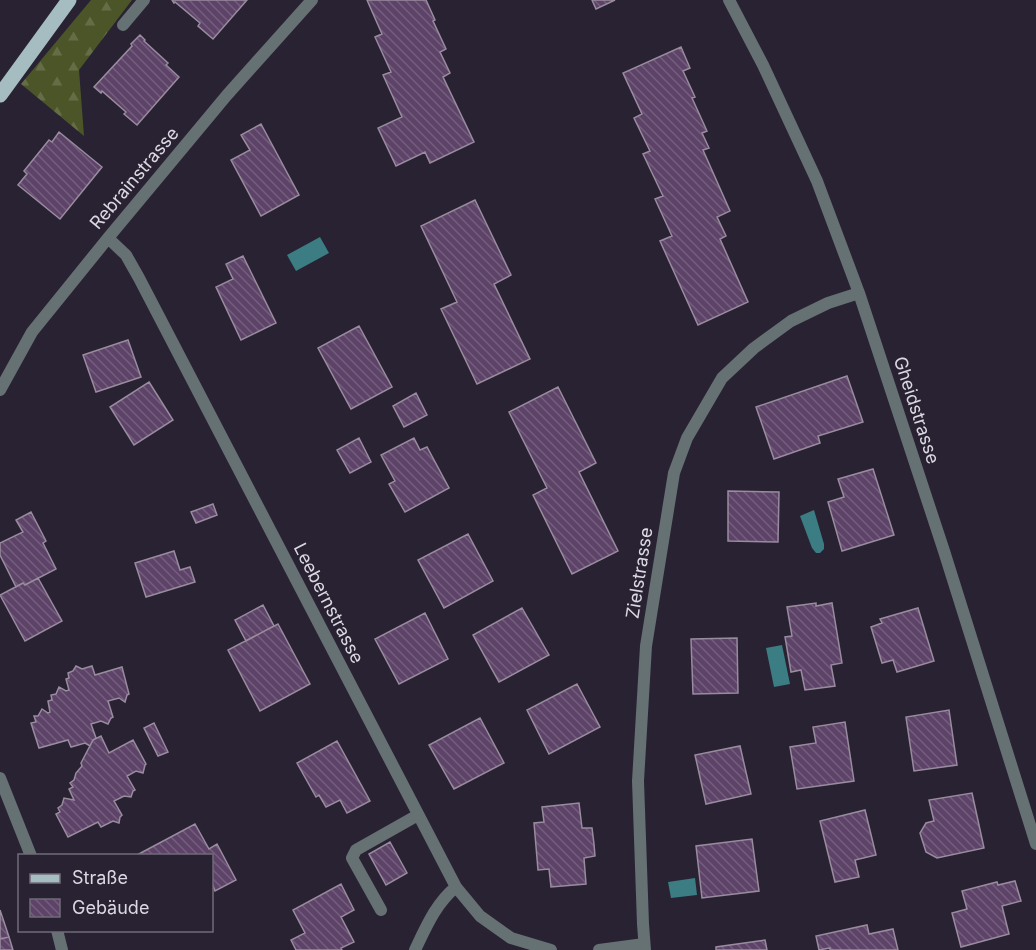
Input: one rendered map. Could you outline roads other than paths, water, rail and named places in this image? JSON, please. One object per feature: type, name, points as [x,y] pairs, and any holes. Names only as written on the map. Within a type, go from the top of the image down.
[{"type":"main road","points":[[0,95],[69,0]]},
{"type":"street","points":[[123,25],[144,0]]},
{"type":"street","name":"Rebrainstrasse","points":[[0,390],[32,332],[227,95],[312,0]]},
{"type":"street","name":"Gheidstrasse","points":[[729,0],[763,65],[821,191],[859,293],[944,551],[1036,844]]},
{"type":"street","name":"Leebernstrasse","points":[[108,238],[126,255],[139,278],[456,887],[480,916],[511,938],[551,950]]},
{"type":"street","name":"Zielstrasse","points":[[645,947],[638,781],[645,646],[674,473],[687,438],[722,378],[754,348],[791,321],[828,303],[859,293]]},
{"type":"street","points":[[0,778],[31,854]]},
{"type":"street","points":[[381,910],[352,858],[356,850],[418,815]]},
{"type":"street","points":[[415,950],[430,918],[445,895],[456,887]]},
{"type":"street","points":[[58,932],[62,950]]},
{"type":"street","points":[[599,950],[645,947]]}]
